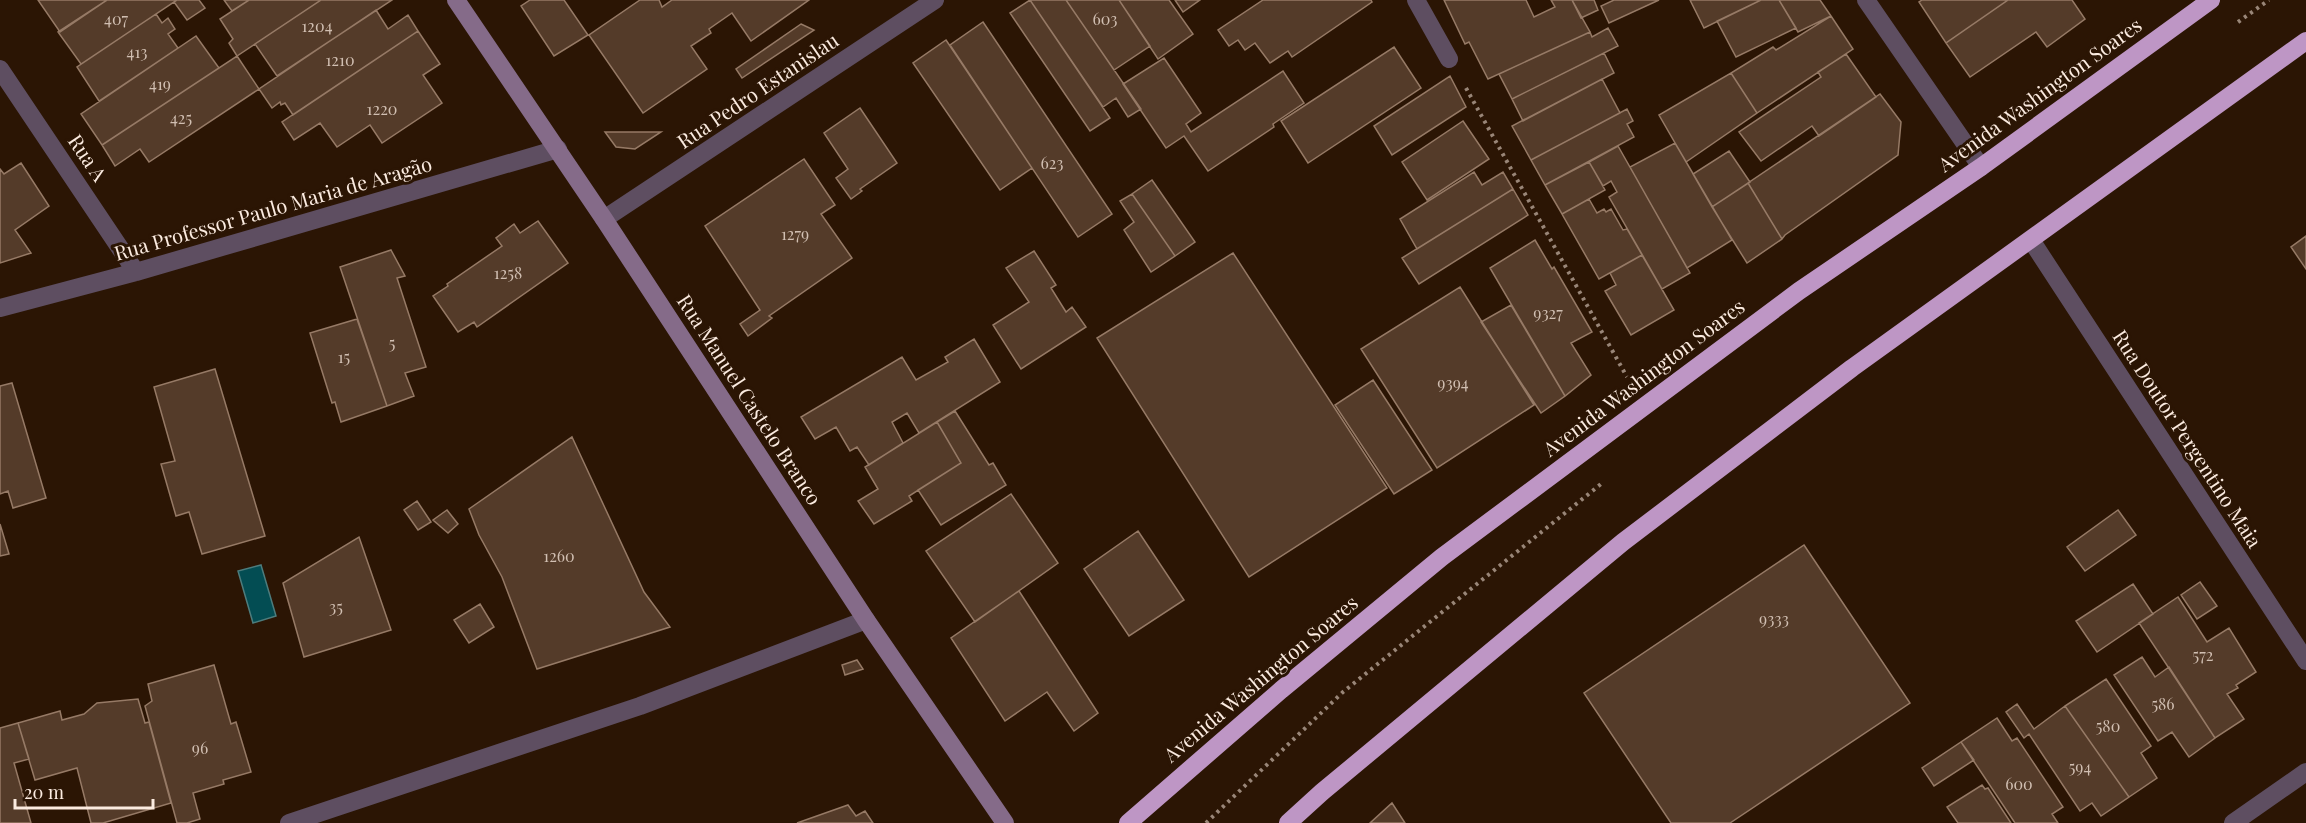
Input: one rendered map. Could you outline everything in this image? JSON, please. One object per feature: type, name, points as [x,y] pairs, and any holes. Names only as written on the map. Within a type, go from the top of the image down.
[{"type":"highway","name":"Avenida Washington Soares","points":[[1128,823],[1281,690],[1424,572],[1799,291],[1981,167],[2211,0]]},
{"type":"highway","points":[[1288,823],[1322,792],[1623,542],[1852,368],[2306,41]]},
{"type":"street","name":"Rua Manuel Castelo Branco","points":[[456,0],[558,149],[866,620],[1005,823]]},
{"type":"street","name":"Rua Pedro Estanislau","points":[[604,219],[935,0]]},
{"type":"street","points":[[1416,0],[1449,59]]},
{"type":"street","points":[[1866,0],[1981,167]]},
{"type":"street","name":"Rua A","points":[[0,69],[136,272]]},
{"type":"street","name":"Rua Professor Paulo Maria de Aragão","points":[[0,308],[136,272],[558,149]]},
{"type":"street","name":"Rua Doutor Pergentino Maia","points":[[2031,240],[2306,661]]},
{"type":"street","points":[[289,823],[640,706],[866,620]]},
{"type":"street","points":[[2233,823],[2306,772]]},
{"type":"path","points":[[2230,28],[2269,0]]},
{"type":"path","points":[[1449,59],[1644,406]]},
{"type":"path","points":[[1206,823],[1343,692],[1609,478]]},
{"type":"water","points":[[261,565],[276,616],[253,623],[238,571]]},
{"type":"building","points":[[38,0],[107,0],[60,32]]},
{"type":"building","points":[[107,0],[177,0],[81,64],[58,32]]},
{"type":"building","points":[[199,0],[205,8],[187,20],[174,2]]},
{"type":"building","points":[[224,0],[249,0],[232,11]]},
{"type":"building","points":[[249,0],[321,0],[237,56],[229,43],[233,39],[220,19]]},
{"type":"building","points":[[321,0],[392,0],[277,76],[255,44]]},
{"type":"building","points":[[530,0],[564,0],[588,35],[554,56],[521,6]]},
{"type":"building","points":[[640,0],[659,0],[662,7],[672,0],[809,0],[751,41],[732,13],[709,29],[711,33],[691,46],[707,69],[643,113],[589,35]]},
{"type":"building","points":[[1030,0],[1110,118],[1090,131],[1010,13]]},
{"type":"building","points":[[1030,0],[1066,0],[1141,109],[1128,117],[1116,98],[1103,107]]},
{"type":"building","points":[[1066,0],[1119,0],[1150,46],[1114,70]]},
{"type":"building","points":[[1119,0],[1169,0],[1193,34],[1158,59]]},
{"type":"building","points":[[1175,0],[1200,0],[1183,12]]},
{"type":"building","points":[[1263,0],[1371,0],[1372,2],[1292,57],[1288,51],[1270,63],[1255,43],[1245,50],[1238,40],[1229,46],[1218,30]]},
{"type":"building","points":[[1444,0],[1526,0],[1534,17],[1555,7],[1551,0],[1572,0],[1590,32],[1488,79],[1469,42],[1465,44]]},
{"type":"building","points":[[1572,0],[1594,0],[1598,10],[1581,18]]},
{"type":"building","points":[[1614,0],[1659,0],[1609,23],[1601,6]]},
{"type":"building","points":[[1690,0],[1761,0],[1704,28]]},
{"type":"building","points":[[1761,0],[1779,0],[1796,28],[1736,57],[1717,21]]},
{"type":"building","points":[[1779,0],[1820,0],[1831,16],[1798,32]]},
{"type":"building","points":[[1922,0],[2008,0],[1946,43],[1919,2]]},
{"type":"building","points":[[2008,0],[2072,0],[2085,19],[2047,47],[2036,32],[1970,77],[1946,43]]},
{"type":"building","points":[[376,10],[388,29],[408,15],[418,31],[293,115],[285,103],[281,105],[280,102],[272,108],[259,89]]},
{"type":"building","points":[[156,14],[162,23],[168,18],[175,29],[168,34],[178,48],[99,101],[77,67]]},
{"type":"building","points":[[1831,16],[1853,49],[1757,113],[1731,73],[1773,47],[1776,50]]},
{"type":"building","points":[[983,22],[1112,214],[1078,237],[950,45]]},
{"type":"building","points":[[801,24],[814,30],[742,78],[736,69]]},
{"type":"building","points":[[1608,28],[1618,46],[1512,99],[1499,74],[1590,32],[1592,37]]},
{"type":"building","points":[[418,31],[440,64],[423,75],[442,103],[382,143],[370,125],[337,147],[320,123],[294,140],[282,122]]},
{"type":"building","points":[[196,36],[219,68],[102,145],[81,114]]},
{"type":"building","points":[[946,40],[1032,168],[1000,190],[913,63]]},
{"type":"building","points":[[1394,47],[1421,88],[1308,163],[1281,121]]},
{"type":"building","points":[[1604,53],[1614,73],[1523,121],[1512,99]]},
{"type":"building","points":[[1846,54],[1876,97],[1819,136],[1812,126],[1761,161],[1739,132],[1821,77],[1818,72]]},
{"type":"building","points":[[237,56],[259,89],[149,162],[140,149],[115,166],[102,145]]},
{"type":"building","points":[[1164,58],[1201,113],[1186,124],[1191,132],[1283,71],[1304,103],[1273,124],[1274,127],[1208,171],[1184,136],[1166,148],[1123,84]]},
{"type":"building","points":[[1731,73],[1757,113],[1686,162],[1659,115]]},
{"type":"building","points":[[1450,76],[1466,107],[1392,155],[1374,126]]},
{"type":"building","points":[[1602,79],[1620,113],[1531,160],[1512,126]]},
{"type":"building","points":[[1880,94],[1901,122],[1898,155],[1782,239],[1748,183]]},
{"type":"building","points":[[860,108],[897,163],[860,189],[862,191],[851,199],[836,178],[848,169],[824,133]]},
{"type":"building","points":[[1627,109],[1633,121],[1627,124],[1634,137],[1545,185],[1531,160]]},
{"type":"building","points":[[1463,121],[1489,159],[1427,200],[1402,162]]},
{"type":"building","points":[[605,132],[661,132],[635,149],[616,147]]},
{"type":"building","points":[[1675,143],[1732,240],[1687,268],[1630,167]]},
{"type":"building","points":[[1618,146],[1690,273],[1662,289],[1609,197],[1617,192],[1611,181],[1603,186],[1589,162]]},
{"type":"building","points":[[1729,151],[1750,182],[1712,207],[1693,174]]},
{"type":"building","points":[[804,159],[835,205],[821,214],[852,258],[769,316],[772,318],[748,336],[740,324],[760,310],[705,226]]},
{"type":"building","points":[[1589,162],[1605,190],[1562,214],[1545,185]]},
{"type":"building","points":[[21,163],[49,206],[15,230],[31,253],[0,263],[0,169],[4,174]]},
{"type":"building","points":[[1474,172],[1482,185],[1503,172],[1513,189],[1417,249],[1400,219]]},
{"type":"building","points":[[1152,180],[1195,242],[1175,256],[1132,194]]},
{"type":"building","points":[[1748,183],[1782,239],[1747,263],[1712,207]]},
{"type":"building","points":[[1513,189],[1528,215],[1419,284],[1402,258]]},
{"type":"building","points":[[1132,194],[1175,256],[1151,272],[1124,230],[1134,222],[1120,201]]},
{"type":"building","points":[[1589,199],[1597,213],[1604,209],[1606,212],[1611,209],[1623,230],[1627,229],[1642,255],[1599,279],[1562,214]]},
{"type":"building","points":[[538,221],[568,263],[477,327],[474,322],[458,332],[433,296],[502,246],[496,238],[514,224],[520,233]]},
{"type":"building","points":[[2306,236],[2306,269],[2291,247]]},
{"type":"building","points":[[1535,240],[1552,269],[1554,267],[1592,332],[1571,343],[1591,375],[1565,396],[1490,268]]},
{"type":"building","points":[[391,250],[405,276],[397,278],[426,367],[405,373],[414,396],[387,406],[340,267]]},
{"type":"building","points":[[1034,251],[1056,285],[1051,288],[1066,312],[1072,307],[1086,327],[1021,369],[993,325],[1029,302],[1006,268]]},
{"type":"building","points":[[1233,253],[1387,488],[1249,577],[1097,338]]},
{"type":"building","points":[[1642,255],[1674,310],[1631,335],[1605,291],[1616,285],[1610,273]]},
{"type":"building","points":[[1460,287],[1534,405],[1437,468],[1361,349]]},
{"type":"building","points":[[1511,305],[1565,396],[1541,413],[1481,322]]},
{"type":"building","points":[[357,319],[387,406],[341,422],[335,402],[332,403],[310,333]]},
{"type":"building","points":[[974,339],[1000,382],[919,433],[907,413],[892,422],[903,443],[869,465],[857,447],[850,451],[836,427],[815,439],[801,417],[902,357],[916,380],[948,362],[945,357]]},
{"type":"building","points":[[215,369],[265,536],[202,554],[189,512],[176,516],[161,464],[175,461],[154,387]]},
{"type":"building","points":[[1373,380],[1432,470],[1394,494],[1335,405]]},
{"type":"building","points":[[12,383],[46,498],[13,508],[8,491],[0,494],[0,386]]},
{"type":"building","points":[[955,411],[989,465],[993,463],[1006,485],[941,525],[918,490],[961,463],[937,422]]},
{"type":"building","points":[[937,422],[961,463],[909,496],[912,501],[874,524],[858,501],[878,489],[865,467]]},
{"type":"building","points":[[572,437],[644,592],[670,627],[537,669],[502,577],[479,535],[469,509]]},
{"type":"building","points":[[1011,494],[1058,563],[975,622],[926,551]]},
{"type":"building","points":[[417,501],[431,522],[418,530],[404,510]]},
{"type":"building","points":[[447,510],[458,524],[448,533],[433,520]]},
{"type":"building","points":[[2118,510],[2136,535],[2085,571],[2067,547]]},
{"type":"building","points":[[0,524],[9,554],[0,556]]},
{"type":"building","points":[[1138,531],[1184,600],[1129,636],[1084,569]]},
{"type":"building","points":[[359,537],[391,630],[304,657],[283,583]]},
{"type":"building","points":[[1804,545],[1910,703],[1730,823],[1671,823],[1584,693]]},
{"type":"building","points":[[2200,582],[2217,606],[2197,619],[2181,595]]},
{"type":"building","points":[[2133,584],[2153,614],[2097,652],[2076,621]]},
{"type":"building","points":[[1019,591],[1098,713],[1074,731],[1047,692],[1005,721],[951,638]]},
{"type":"building","points":[[2178,597],[2207,642],[2229,628],[2256,672],[2236,685],[2238,688],[2227,694],[2244,719],[2215,738],[2139,623]]},
{"type":"building","points":[[480,604],[494,627],[469,643],[454,620]]},
{"type":"building","points":[[2142,657],[2155,677],[2169,667],[2215,738],[2189,757],[2172,732],[2158,741],[2114,675]]},
{"type":"building","points":[[857,660],[863,669],[845,675],[842,665]]},
{"type":"building","points":[[214,665],[231,724],[236,722],[251,772],[223,780],[224,784],[193,793],[200,819],[177,823],[145,706],[152,701],[148,684]]},
{"type":"building","points":[[2106,679],[2151,746],[2141,753],[2157,778],[2129,797],[2065,706]]},
{"type":"building","points":[[138,699],[145,723],[149,722],[171,803],[103,823],[91,823],[77,768],[35,780],[18,723],[60,711],[62,720],[84,714],[97,703]]},
{"type":"building","points":[[2017,704],[2034,729],[2065,706],[2129,797],[2101,816],[2092,803],[2080,811],[2029,734],[2024,738],[2006,712]]},
{"type":"building","points":[[1997,718],[2012,741],[2017,738],[2063,807],[2052,814],[2058,823],[2015,823],[1961,742]]},
{"type":"building","points":[[18,723],[29,759],[14,763],[31,823],[0,823],[0,728]]},
{"type":"building","points":[[1961,742],[1974,760],[1934,786],[1922,768]]},
{"type":"building","points":[[1982,785],[1985,789],[1988,788],[2011,823],[1958,823],[1947,807]]},
{"type":"building","points":[[1392,803],[1405,823],[1370,823]]},
{"type":"building","points":[[848,805],[856,816],[865,811],[873,823],[797,823]]}]
